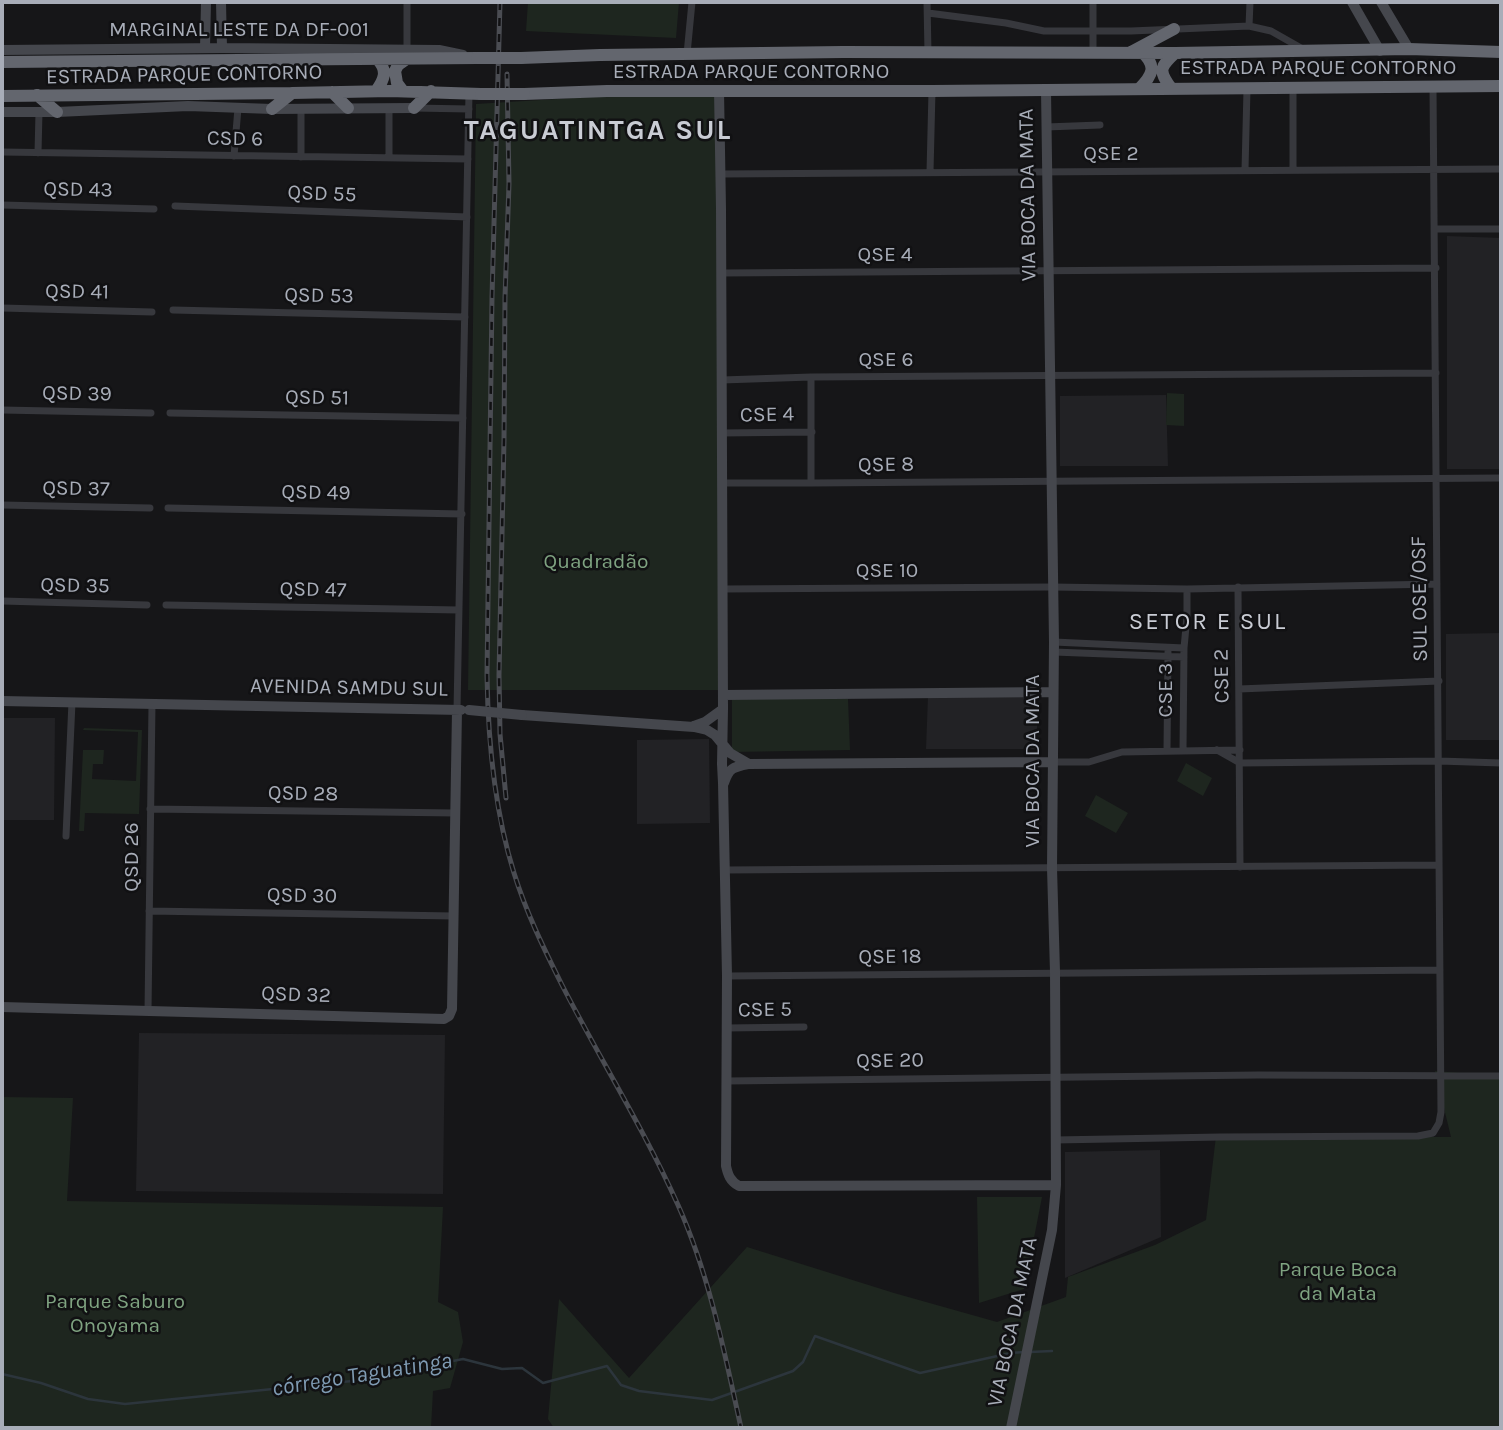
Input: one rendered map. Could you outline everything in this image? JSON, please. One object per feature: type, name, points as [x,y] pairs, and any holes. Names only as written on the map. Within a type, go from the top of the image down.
[{"type":"highway","points":[[1139,89],[1148,80],[1151,66],[1150,60],[1136,52],[1174,29]]},
{"type":"highway","points":[[130,48],[141,61]]},
{"type":"highway","points":[[303,49],[315,60]]},
{"type":"highway","name":"ESTRADA PARQUE CONTORNO","points":[[2,62],[378,60],[406,55],[476,59],[687,54],[1175,53],[1409,49],[1501,52]]},
{"type":"highway","points":[[1171,88],[1162,73],[1163,65],[1175,53]]},
{"type":"highway","points":[[403,91],[397,83],[394,71],[406,55]]},
{"type":"highway","points":[[376,91],[384,75],[384,69],[378,60]]},
{"type":"highway","name":"ESTRADA PARQUE CONTORNO","points":[[2,96],[376,91],[524,94],[595,91],[932,92],[1501,86]]},
{"type":"highway","points":[[414,108],[431,91]]},
{"type":"highway","points":[[332,92],[348,108]]},
{"type":"highway","points":[[272,109],[292,93]]},
{"type":"highway","points":[[37,95],[57,112]]},
{"type":"street","points":[[406,55],[407,2]]},
{"type":"street","points":[[687,54],[692,2]]},
{"type":"street","points":[[927,2],[928,53]]},
{"type":"street","points":[[1093,2],[1093,52]]},
{"type":"street","points":[[1250,2],[1250,26]]},
{"type":"street","points":[[1352,2],[1380,51]]},
{"type":"street","points":[[1381,2],[1409,49]]},
{"type":"street","points":[[205,48],[206,4],[214,7],[221,4],[222,48]]},
{"type":"street","points":[[928,13],[1044,31],[1250,26],[1271,31],[1308,52]]},
{"type":"street","name":"MARGINAL LESTE DA DF-001","points":[[2,50],[303,49],[406,55]]},
{"type":"street","name":"SUL OSE/OSF","points":[[1055,1140],[1418,1136],[1433,1133],[1437,1129],[1441,1112],[1433,87]]},
{"type":"street","points":[[1293,88],[1293,170]]},
{"type":"street","points":[[1245,170],[1247,89]]},
{"type":"street","points":[[719,90],[726,1166],[731,1180],[739,1186],[1056,1185]]},
{"type":"street","name":"VIA BOCA DA MATA","points":[[1012,1423],[1052,1230],[1056,1185],[1052,868],[1054,647],[1046,90]]},
{"type":"street","points":[[930,172],[932,92]]},
{"type":"street","points":[[454,916],[469,109],[475,94]]},
{"type":"street","points":[[2,112],[188,106],[272,109],[469,109]]},
{"type":"street","points":[[234,156],[238,108]]},
{"type":"street","points":[[301,108],[301,157]]},
{"type":"street","points":[[389,108],[389,158]]},
{"type":"street","points":[[38,153],[39,112]]},
{"type":"street","points":[[1046,127],[1100,125]]},
{"type":"street","name":"CSD 6","points":[[2,152],[468,159]]},
{"type":"street","name":"QSE 2","points":[[720,174],[1501,169]]},
{"type":"street","name":"QSD 43","points":[[2,205],[154,209]]},
{"type":"street","name":"QSD 55","points":[[175,206],[467,216]]},
{"type":"street","points":[[1434,229],[1501,229]]},
{"type":"street","name":"QSE 4","points":[[722,273],[1436,268]]},
{"type":"street","name":"QSD 41","points":[[2,308],[152,312]]},
{"type":"street","name":"QSD 53","points":[[173,310],[465,317]]},
{"type":"street","name":"QSE 6","points":[[722,380],[811,377],[1436,373]]},
{"type":"street","points":[[811,377],[811,484]]},
{"type":"street","name":"QSD 39","points":[[2,410],[151,413]]},
{"type":"street","name":"QSD 51","points":[[170,413],[463,418]]},
{"type":"street","name":"CSE 4","points":[[721,433],[812,432]]},
{"type":"street","name":"QSE 8","points":[[722,483],[1501,478]]},
{"type":"street","name":"QSD 37","points":[[2,505],[150,508]]},
{"type":"street","name":"QSD 49","points":[[168,508],[462,514]]},
{"type":"street","name":"QSE 10","points":[[723,590],[1052,587],[1187,589],[1437,584]]},
{"type":"street","name":"CSE 2","points":[[1238,587],[1240,867]]},
{"type":"street","name":"CSE 3","points":[[1183,750],[1187,589]]},
{"type":"street","name":"QSD 35","points":[[2,601],[147,605]]},
{"type":"street","name":"QSD 47","points":[[166,605],[459,610]]},
{"type":"street","points":[[1054,647],[1184,648]]},
{"type":"street","points":[[1054,647],[1184,657]]},
{"type":"street","name":"CSE 3","points":[[1167,750],[1168,647]]},
{"type":"street","points":[[1239,689],[1439,681]]},
{"type":"street","points":[[723,695],[1053,692]]},
{"type":"street","name":"AVENIDA SAMDU SUL","points":[[2,701],[469,710],[694,727],[712,732],[730,753],[750,764]]},
{"type":"street","points":[[66,836],[72,702]]},
{"type":"street","name":"QSD 26","points":[[148,1010],[152,704]]},
{"type":"street","points":[[694,727],[723,709]]},
{"type":"street","points":[[1217,750],[1240,763],[1501,763]]},
{"type":"street","points":[[723,783],[732,768],[750,764],[1089,762],[1122,752],[1240,750]]},
{"type":"street","name":"QSD 28","points":[[150,809],[456,813]]},
{"type":"street","points":[[725,870],[1439,864]]},
{"type":"street","name":"QSD 30","points":[[149,911],[454,916]]},
{"type":"street","name":"QSD 32","points":[[2,1007],[444,1019],[452,1009],[454,916]]},
{"type":"street","name":"QSE 18","points":[[726,976],[1440,970]]},
{"type":"street","name":"CSE 5","points":[[726,1028],[804,1027]]},
{"type":"street","name":"QSE 20","points":[[726,1081],[1258,1075],[1501,1076]]},
{"type":"shaded area","points":[[1447,236],[1501,238],[1501,469],[1447,469]]},
{"type":"shaded area","points":[[1166,395],[1168,466],[1060,466],[1060,396]]},
{"type":"shaded area","points":[[1501,633],[1501,740],[1446,740],[1446,634]]},
{"type":"shaded area","points":[[928,696],[1037,696],[1037,749],[926,749]]},
{"type":"shaded area","points":[[2,718],[55,718],[54,820],[2,820]]},
{"type":"shaded area","points":[[709,739],[710,823],[637,824],[637,740]]},
{"type":"shaded area","points":[[139,1033],[445,1035],[443,1194],[136,1191]]},
{"type":"shaded area","points":[[1160,1150],[1161,1237],[1065,1278],[1065,1152]]},
{"type":"green space","points":[[528,2],[679,2],[676,38],[526,31]]},
{"type":"green space","name":"Quadradão","points":[[719,90],[722,690],[468,690],[476,104]]},
{"type":"green space","points":[[1167,393],[1184,394],[1184,426],[1166,425]]},
{"type":"green space","points":[[732,697],[848,699],[850,750],[732,752]]},
{"type":"green space","points":[[83,730],[142,730],[139,814],[85,813],[84,831],[79,831],[83,750],[104,750],[103,764],[93,764],[92,779],[136,781],[138,732]]},
{"type":"green space","points":[[1186,763],[1212,778],[1203,796],[1177,781]]},
{"type":"green space","points":[[1096,795],[1128,813],[1116,833],[1085,816]]},
{"type":"green space","name":"Parque Boca da Mata","points":[[1435,1071],[1501,1076],[1501,1428],[554,1428],[548,1419],[559,1299],[629,1378],[747,1247],[997,1322],[1066,1297],[1068,1277],[1155,1245],[1206,1220],[1216,1136],[1451,1137]]},
{"type":"green space","name":"Parque Saburo Onoyama","points":[[2,1097],[73,1098],[67,1201],[443,1207],[438,1302],[458,1312],[463,1342],[450,1388],[433,1391],[431,1428],[2,1428]]},
{"type":"green space","points":[[977,1197],[1042,1197],[1024,1289],[979,1303]]},
{"type":"waterway","name":"córrego Taguatinga","points":[[2,1374],[41,1383],[88,1399],[125,1404],[352,1381],[463,1359],[502,1369],[522,1368],[543,1383],[607,1366],[621,1385],[639,1391],[712,1400],[793,1371],[803,1362],[815,1336],[920,1373],[1024,1352]]},
{"type":"waterway","name":"córrego Taguatinga","points":[[1030,1352],[1052,1351]]},
{"type":"railway","points":[[500,2],[492,297],[487,675],[491,750],[501,824],[514,873],[536,930],[576,1013],[651,1149],[689,1231],[715,1315],[741,1428]]},
{"type":"railway","points":[[506,798],[500,734],[499,675],[509,184],[507,74]]},
{"type":"district","name":"TAGUATINTGA SUL","points":[[598,131]]},
{"type":"district","name":"SETOR E SUL","points":[[1208,622]]}]
